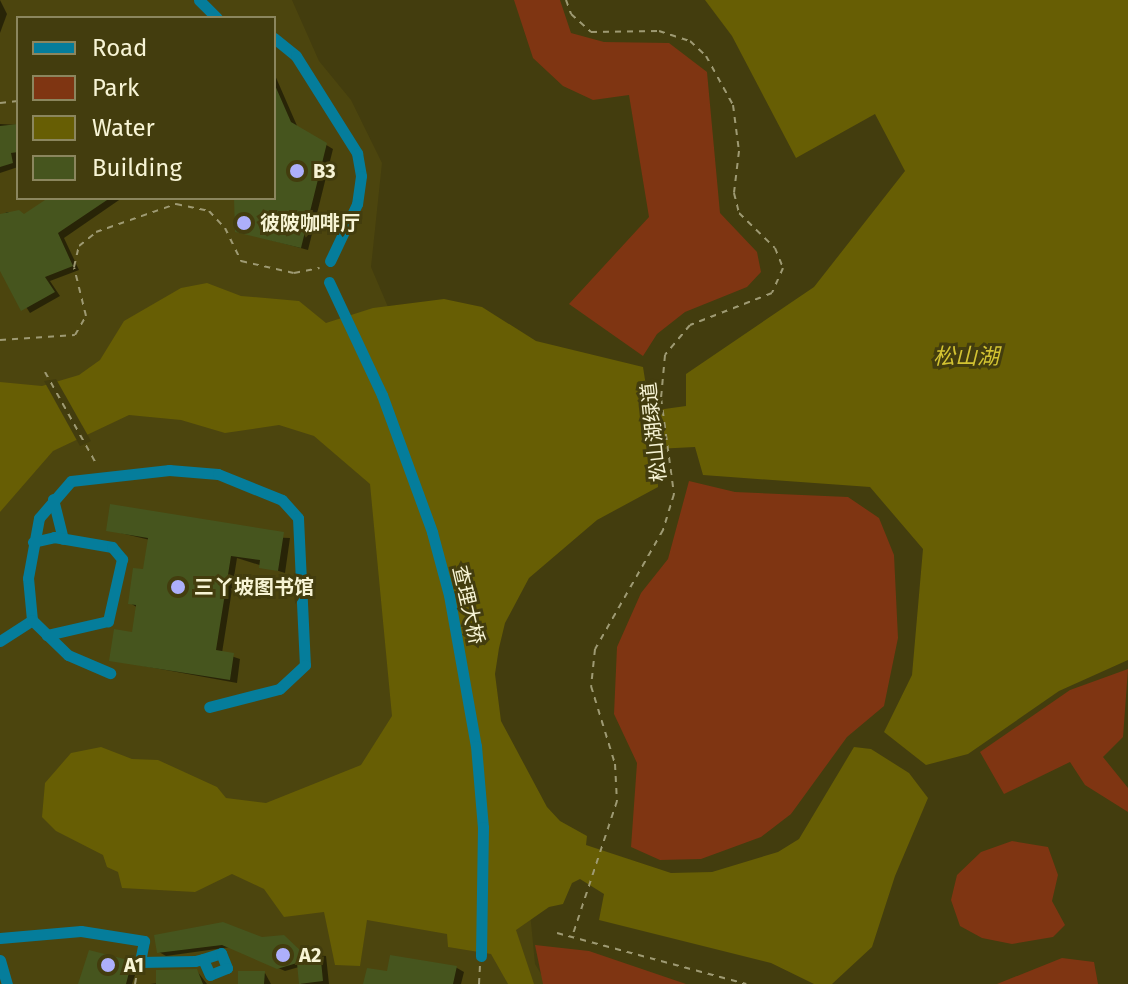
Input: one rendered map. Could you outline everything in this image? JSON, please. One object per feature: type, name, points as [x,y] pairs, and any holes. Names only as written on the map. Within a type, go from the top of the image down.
[{"type":"street","points":[[199,0],[215,16]]},
{"type":"street","points":[[276,40],[296,56],[357,153],[361,176],[357,204],[330,261]]},
{"type":"street","name":"查理大桥","points":[[329,282],[382,395],[432,532],[449,595],[481,800],[481,956]]},
{"type":"street","points":[[110,673],[80,663],[32,620],[28,578],[39,518],[71,481],[90,475],[169,470],[218,474],[292,505],[301,538],[305,665],[279,689],[209,707]]},
{"type":"street","points":[[53,499],[63,539]]},
{"type":"street","points":[[33,542],[63,539],[112,547],[120,553],[122,566],[108,621],[47,635]]},
{"type":"street","points":[[0,641],[32,620]]},
{"type":"street","points":[[0,938],[54,930],[110,935],[144,941],[140,962],[203,959],[221,953],[227,968],[212,980],[203,959]]},
{"type":"street","points":[[0,960],[7,984]]},
{"type":"path","name":"松山湖绿道","points":[[566,0],[571,14],[591,32],[659,31],[690,41],[706,56],[733,105],[739,151],[734,193],[739,213],[782,259],[781,280],[772,293],[708,315],[676,337],[661,370],[664,412],[672,449],[674,494],[663,530],[601,633],[591,667],[595,706],[618,781],[614,819],[572,937]]},
{"type":"path","points":[[0,340],[75,335],[86,316],[74,267],[79,246],[96,232],[176,204],[209,211],[225,228],[241,261],[294,273],[312,271],[330,261]]},
{"type":"path","points":[[45,372],[94,459]]},
{"type":"path","points":[[557,933],[746,984]]},
{"type":"path","points":[[479,984],[481,956]]},
{"type":"shaded area","points":[[0,0],[292,0],[319,61],[351,100],[382,163],[371,267],[474,509],[501,757],[522,828],[535,964],[547,984],[0,984]]},
{"type":"green space","points":[[514,0],[560,0],[571,33],[604,42],[669,43],[707,72],[720,213],[757,252],[761,272],[747,287],[685,312],[657,334],[643,356],[569,304],[649,217],[629,95],[593,100],[563,86],[533,58]]},
{"type":"green space","points":[[689,481],[735,492],[848,497],[879,518],[894,555],[898,638],[884,706],[847,737],[791,814],[761,837],[701,859],[660,860],[631,847],[637,763],[614,714],[617,647],[641,593],[668,559]]},
{"type":"green space","points":[[1128,669],[1123,737],[1103,757],[1128,788],[1128,812],[1085,785],[1070,762],[1004,794],[980,752],[1070,690]]},
{"type":"green space","points":[[1012,841],[1048,847],[1058,875],[1052,901],[1065,925],[1053,937],[1012,944],[982,938],[960,926],[951,900],[957,875],[981,852]]},
{"type":"green space","points":[[535,945],[589,951],[686,984],[543,984]]},
{"type":"green space","points":[[1062,958],[1094,962],[1098,984],[997,984]]},
{"type":"water","name":"松山湖","points":[[705,0],[1128,0],[1128,660],[1059,691],[968,754],[926,765],[884,732],[912,675],[923,549],[870,487],[703,475],[695,447],[656,449],[658,487],[597,520],[529,578],[505,623],[499,648],[495,674],[501,721],[547,807],[560,821],[587,836],[586,845],[671,873],[712,872],[778,852],[799,839],[854,747],[871,749],[909,773],[928,798],[895,876],[872,947],[832,984],[814,984],[771,963],[599,920],[604,894],[580,879],[572,883],[563,904],[549,907],[516,930],[534,984],[508,984],[491,954],[448,947],[447,934],[367,920],[360,966],[335,965],[324,912],[284,917],[264,889],[232,874],[195,892],[122,888],[118,872],[107,867],[103,855],[56,831],[42,817],[45,783],[71,753],[101,747],[132,759],[158,760],[217,787],[226,798],[266,803],[361,765],[392,716],[370,484],[314,436],[279,425],[225,433],[181,420],[129,415],[53,451],[0,512],[0,382],[42,386],[79,375],[100,360],[124,321],[181,288],[207,283],[241,296],[299,301],[326,323],[373,308],[444,299],[482,307],[536,341],[643,367],[650,411],[686,406],[686,374],[814,287],[905,171],[875,114],[796,158],[732,36]]},
{"type":"pier","points":[[56,379],[91,441],[80,446],[44,381]]},
{"type":"building","name":"B3","points":[[276,88],[291,122],[327,143],[301,248],[235,232],[234,200],[276,200]]},
{"type":"building","points":[[16,124],[16,152],[11,153],[13,163],[0,167],[0,126]]},
{"type":"building","points":[[45,200],[107,200],[58,233],[73,266],[45,277],[55,292],[21,311],[0,271],[0,214],[19,210],[24,214]]},
{"type":"building","name":"三丫坡图书馆","points":[[110,504],[284,532],[278,571],[259,568],[260,560],[231,556],[216,650],[234,653],[230,680],[109,661],[114,629],[132,632],[136,605],[128,604],[133,568],[143,569],[148,538],[106,531]]},
{"type":"building","name":"A2","points":[[223,922],[262,937],[284,935],[302,952],[320,950],[323,981],[299,984],[297,963],[277,969],[222,945],[157,953],[154,935]]},
{"type":"building","name":"A1","points":[[89,950],[132,961],[126,984],[78,984]]},
{"type":"building","points":[[390,955],[457,966],[453,984],[363,984],[367,968],[387,971]]},
{"type":"building","points":[[197,969],[203,984],[156,984],[156,970]]},
{"type":"building","points":[[238,971],[265,971],[264,984],[238,984]]},
{"type":"place","name":"B3","points":[[297,171]]},
{"type":"place","name":"彼陂咖啡厅","points":[[244,223]]},
{"type":"place","name":"三丫坡图书馆","points":[[178,587]]},
{"type":"place","name":"A2","points":[[283,955]]},
{"type":"place","name":"A1","points":[[108,965]]}]
